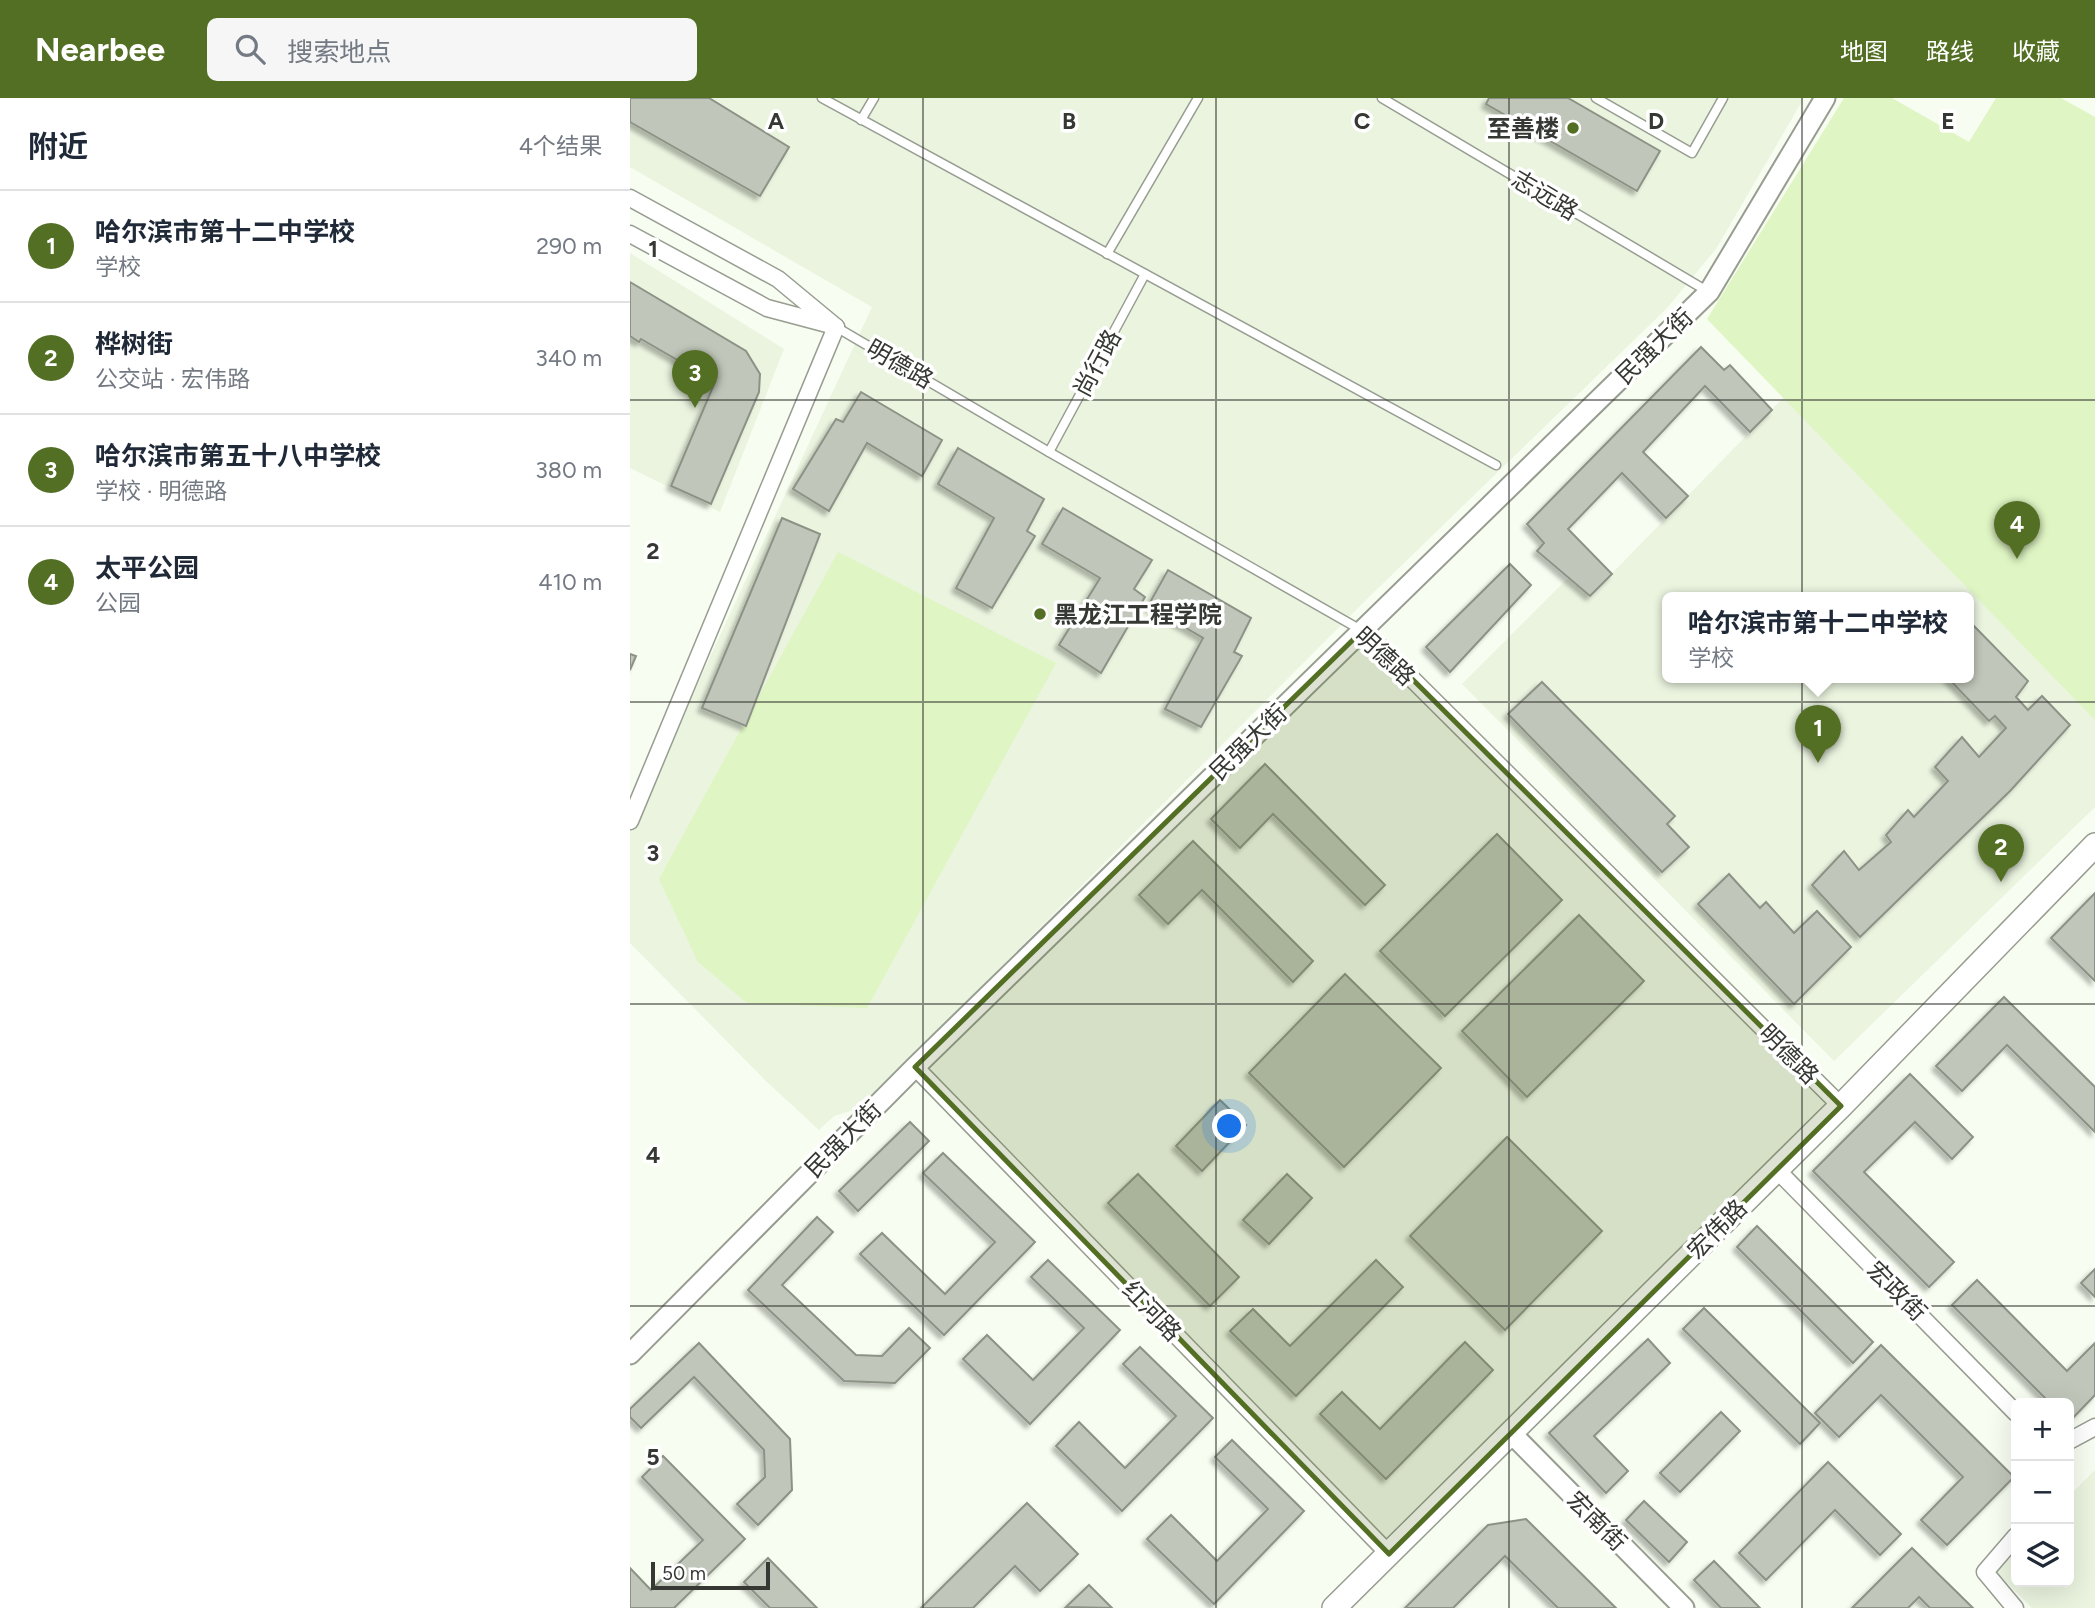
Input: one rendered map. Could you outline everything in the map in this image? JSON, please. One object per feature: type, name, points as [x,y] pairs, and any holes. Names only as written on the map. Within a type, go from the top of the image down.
[{"type":"main road","name":"宏伟路","points":[[1334,1608],[1841,1106],[2095,845]]},
{"type":"street","name":"民强大街","points":[[630,1354],[915,1067],[1709,292],[1825,98]]},
{"type":"street","name":"明德路","points":[[630,198],[778,279],[836,327]]},
{"type":"street","name":"明德路","points":[[630,234],[767,308],[836,327]]},
{"type":"street","points":[[630,821],[836,327]]},
{"type":"street","name":"明德路","points":[[1363,630],[1841,1106]]},
{"type":"street","name":"红河路","points":[[915,1067],[1389,1554]]},
{"type":"street","name":"宏政街","points":[[1777,1170],[2011,1408]]},
{"type":"street","points":[[2074,1438],[2095,1427]]},
{"type":"street","name":"宏南街","points":[[1511,1433],[1684,1608]]},
{"type":"street","points":[[2011,1542],[1984,1572],[2015,1608]]},
{"type":"lane","points":[[821,98],[1496,466]]},
{"type":"lane","points":[[861,120],[874,98]]},
{"type":"lane","points":[[1107,254],[1198,98]]},
{"type":"lane","name":"志远路","points":[[1382,98],[1709,292]]},
{"type":"lane","points":[[1596,98],[1692,153],[1723,98]]},
{"type":"lane","name":"尚行路","points":[[1049,452],[1145,274]]},
{"type":"lane","name":"明德路","points":[[836,327],[1049,452],[1363,630]]},
{"type":"highlighted area","points":[[1363,630],[1841,1106],[1389,1554],[915,1067]]},
{"type":"shaded area","name":"黑龙江工程学院","points":[[630,98],[1804,98],[1716,249],[1667,308],[1369,597],[860,1108],[834,1116],[819,1130],[767,1082],[630,943],[630,830],[872,307],[630,167]]},
{"type":"shaded area","points":[[630,253],[784,349],[720,512],[630,468]]},
{"type":"shaded area","points":[[1784,397],[1972,592],[1662,592],[1662,683],[1974,683],[1974,594],[2095,720],[2095,807],[1834,1061],[1462,684],[1570,576],[1590,596]]},
{"type":"shaded area","points":[[2095,1470],[2095,1608],[2032,1608],[2011,1587],[2074,1587],[2074,1491]]},
{"type":"shaded area","points":[[2011,1553],[2011,1587],[1994,1570]]},
{"type":"green space","points":[[1844,98],[1892,98],[1969,142],[1996,98],[2061,98],[2095,117],[2095,720],[1974,592],[1707,319]]},
{"type":"green space","points":[[838,552],[1056,663],[867,1008],[747,1003],[698,962],[659,879]]},
{"type":"building","points":[[630,98],[709,98],[789,147],[760,196],[630,122]]},
{"type":"building","name":"至善楼","points":[[1489,98],[1568,98],[1660,151],[1637,191],[1486,104]]},
{"type":"building","points":[[630,282],[746,351],[760,374],[759,392],[711,504],[671,486],[715,382],[641,339],[639,342],[630,336]]},
{"type":"building","points":[[1701,347],[1724,370],[1730,365],[1772,410],[1750,432],[1705,386],[1643,452],[1688,496],[1666,518],[1622,473],[1568,529],[1612,574],[1590,596],[1537,551],[1544,543],[1527,524]]},
{"type":"building","points":[[861,392],[942,440],[922,476],[867,443],[829,511],[793,489],[836,419],[843,422]]},
{"type":"building","points":[[958,448],[1044,499],[1027,531],[1035,536],[992,608],[956,588],[994,518],[938,484]]},
{"type":"building","points":[[1063,508],[1152,560],[1134,589],[1145,597],[1101,673],[1059,645],[1100,578],[1042,544]]},
{"type":"building","points":[[782,518],[820,534],[746,726],[702,708]]},
{"type":"building","points":[[1510,564],[1531,585],[1450,672],[1426,647]]},
{"type":"building","points":[[1168,570],[1251,618],[1234,652],[1242,656],[1201,727],[1165,709],[1203,638],[1148,606]]},
{"type":"building","points":[[1974,626],[2028,681],[2016,697],[2028,710],[2042,696],[2070,725],[2011,790],[1860,937],[1812,885],[1844,851],[1859,870],[1891,842],[1886,835],[1908,810],[1914,817],[1948,781],[1935,767],[1962,737],[1979,757],[2006,728],[1995,716],[1989,721],[1953,683],[1974,683]]},
{"type":"building","points":[[630,654],[636,656],[630,670]]},
{"type":"building","points":[[1542,682],[1675,816],[1667,824],[1689,847],[1662,872],[1508,714]]},
{"type":"building","points":[[1265,764],[1385,885],[1365,905],[1273,814],[1240,848],[1211,819]]},
{"type":"building","points":[[1497,834],[1562,900],[1445,1016],[1380,951]]},
{"type":"building","points":[[1193,841],[1313,961],[1293,982],[1202,890],[1168,924],[1139,895]]},
{"type":"building","points":[[1729,874],[1760,908],[1766,902],[1794,933],[1817,911],[1851,947],[1794,1004],[1698,904]]},
{"type":"building","points":[[2095,893],[2095,981],[2051,938]]},
{"type":"building","points":[[1579,915],[1644,981],[1527,1097],[1462,1031]]},
{"type":"building","points":[[1345,974],[1441,1068],[1344,1167],[1249,1073]]},
{"type":"building","points":[[2004,997],[2095,1087],[2095,1132],[2007,1045],[1962,1091],[1936,1066]]},
{"type":"building","points":[[1910,1074],[1973,1137],[1952,1159],[1915,1122],[1864,1172],[1954,1262],[1929,1287],[1813,1171]]},
{"type":"building","points":[[1220,1100],[1246,1125],[1202,1171],[1176,1146]]},
{"type":"building","points":[[910,1122],[929,1141],[858,1211],[839,1191]]},
{"type":"building","points":[[1507,1137],[1602,1231],[1505,1330],[1410,1236]]},
{"type":"building","points":[[943,1153],[1035,1242],[944,1335],[860,1254],[882,1233],[945,1294],[995,1242],[923,1173]]},
{"type":"building","points":[[1138,1174],[1239,1277],[1210,1306],[1108,1203]]},
{"type":"building","points":[[1287,1174],[1312,1198],[1269,1244],[1243,1220]]},
{"type":"building","points":[[817,1217],[833,1232],[782,1285],[856,1355],[882,1356],[909,1328],[930,1348],[895,1383],[844,1381],[748,1290]]},
{"type":"building","points":[[1757,1226],[1873,1342],[1853,1363],[1737,1247]]},
{"type":"building","points":[[1048,1260],[1120,1330],[1030,1424],[963,1359],[987,1335],[1033,1380],[1084,1328],[1031,1277]]},
{"type":"building","points":[[1376,1260],[1403,1287],[1296,1396],[1230,1331],[1253,1309],[1290,1346]]},
{"type":"building","points":[[2095,1269],[2095,1297],[2081,1283]]},
{"type":"building","points":[[1977,1280],[2067,1371],[2095,1343],[2095,1395],[2074,1417],[2074,1398],[2045,1398],[1952,1305]]},
{"type":"building","points":[[1704,1308],[1820,1423],[1800,1444],[1683,1329]]},
{"type":"building","points":[[1648,1339],[1670,1363],[1594,1436],[1628,1471],[1606,1493],[1549,1433]]},
{"type":"building","points":[[1465,1342],[1493,1370],[1386,1479],[1320,1414],[1342,1392],[1380,1429]]},
{"type":"building","points":[[699,1343],[790,1439],[792,1490],[758,1525],[737,1504],[765,1477],[764,1450],[694,1377],[641,1428],[630,1417],[630,1409]]},
{"type":"building","points":[[1881,1345],[2011,1474],[2011,1480],[1947,1545],[1921,1520],[1963,1477],[1881,1395],[1839,1437],[1815,1413]]},
{"type":"building","points":[[1140,1347],[1213,1418],[1122,1511],[1056,1446],[1079,1422],[1125,1468],[1176,1416],[1123,1364]]},
{"type":"building","points":[[1721,1412],[1740,1431],[1680,1492],[1660,1473]]},
{"type":"building","points":[[1232,1440],[1304,1511],[1214,1604],[1147,1539],[1171,1515],[1217,1561],[1268,1509],[1215,1457]]},
{"type":"building","points":[[663,1456],[745,1539],[674,1608],[630,1608],[630,1568],[651,1590],[703,1540],[642,1477]]},
{"type":"building","points":[[1828,1462],[1901,1534],[1880,1555],[1835,1510],[1766,1580],[1739,1553]]},
{"type":"building","points":[[1644,1501],[1687,1542],[1669,1562],[1626,1520]]},
{"type":"building","points":[[1027,1503],[1078,1554],[1040,1591],[1015,1566],[973,1608],[921,1608]]},
{"type":"building","points":[[1526,1519],[1616,1608],[1558,1608],[1505,1556],[1453,1608],[1405,1608],[1488,1525]]},
{"type":"building","points":[[1912,1548],[1973,1608],[1930,1608],[1919,1597],[1908,1608],[1852,1608]]},
{"type":"building","points":[[768,1558],[817,1608],[770,1608],[744,1582]]},
{"type":"building","points":[[1714,1561],[1760,1608],[1721,1608],[1694,1580]]},
{"type":"building","points":[[1089,1585],[1112,1608],[1066,1607]]},
{"type":"place","name":"至善楼","points":[[1573,128]]},
{"type":"place","name":"哈尔滨市第五十八中学校","points":[[695,408]]},
{"type":"place","name":"太平公园","points":[[2017,559]]},
{"type":"place","name":"黑龙江工程学院","points":[[1040,614]]},
{"type":"place","name":"哈尔滨市第十二中学校","points":[[1818,763]]},
{"type":"place","name":"桦树街","points":[[2001,882]]}]
